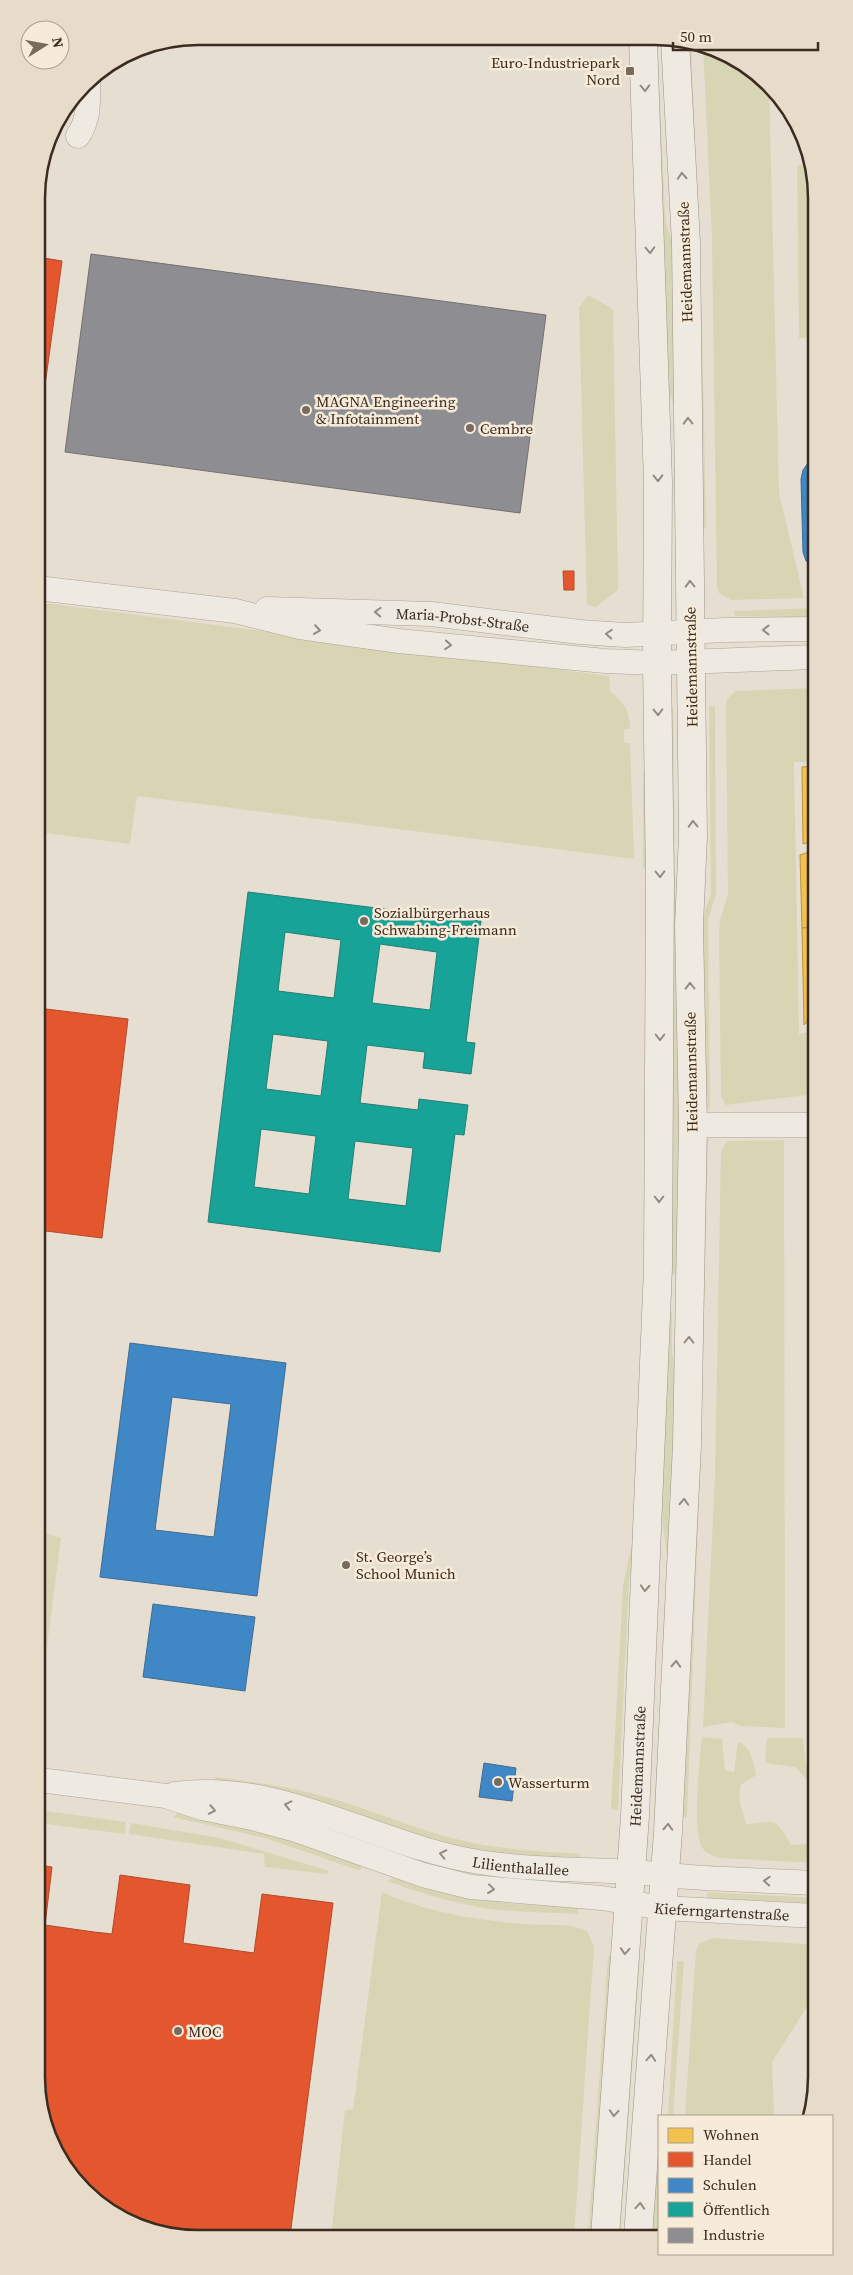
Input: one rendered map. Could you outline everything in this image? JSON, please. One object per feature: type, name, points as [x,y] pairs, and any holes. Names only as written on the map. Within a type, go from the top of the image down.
[{"type":"main road","name":"Heidemannstraße","points":[[605,2230],[636,1806],[658,1294],[660,882],[657,663],[658,482],[643,45]]},
{"type":"main road","name":"Heidemannstraße","points":[[638,2230],[665,1875],[687,1445],[693,1125],[690,935],[693,836],[686,242],[675,47]]},
{"type":"main road","points":[[658,1294],[690,1296]]},
{"type":"street","points":[[78,136],[88,112],[88,92]]},
{"type":"street","name":"Maria-Probst-Straße","points":[[45,589],[235,611],[300,627],[399,641],[605,661],[657,663],[808,657]]},
{"type":"street","name":"Maria-Probst-Straße","points":[[235,611],[273,609],[431,614],[580,632],[658,635],[725,630],[808,629]]},
{"type":"street","points":[[693,1125],[808,1125]]},
{"type":"street","name":"Lilienthalallee","points":[[45,1781],[166,1796],[202,1808],[252,1818],[296,1830],[423,1875],[471,1886],[629,1902]]},
{"type":"street","name":"Lilienthalallee","points":[[166,1796],[197,1791],[240,1794],[296,1807],[430,1851],[480,1862],[579,1871],[665,1875]]},
{"type":"street","points":[[375,1857],[380,1834]]},
{"type":"street","name":"Kieferngartenstraße","points":[[665,1875],[808,1883]]},
{"type":"street","name":"Kieferngartenstraße","points":[[629,1902],[662,1908],[808,1916]]},
{"type":"shaded area","points":[[651,45],[657,45],[665,216],[667,228],[674,243],[675,417],[674,406],[667,384]]},
{"type":"shaded area","points":[[687,49],[691,50],[702,322],[706,528],[699,528]]},
{"type":"shaded area","points":[[703,53],[740,71],[769,97],[779,493],[804,598],[731,600],[719,593],[717,587],[712,239]]},
{"type":"shaded area","points":[[797,165],[804,165],[807,178],[808,338],[799,338]]},
{"type":"shaded area","points":[[588,295],[613,309],[618,590],[596,607],[587,604],[579,308]]},
{"type":"shaded area","points":[[45,603],[609,676],[610,691],[625,707],[629,716],[630,729],[624,729],[624,743],[630,743],[634,859],[137,796],[130,844],[45,833]]},
{"type":"shaded area","points":[[808,608],[808,618],[735,616],[734,611]]},
{"type":"shaded area","points":[[808,688],[808,762],[794,762],[799,1034],[808,1032],[808,1095],[726,1105],[721,1096],[719,933],[720,920],[728,894],[726,704],[728,698],[736,691]]},
{"type":"shaded area","points":[[667,706],[673,706],[677,1050],[683,1076],[677,1275],[670,1274]]},
{"type":"shaded area","points":[[709,706],[715,706],[716,894],[708,920],[710,1110],[706,1107],[702,919],[711,894]]},
{"type":"shaded area","points":[[643,770],[649,770],[650,864],[643,869]]},
{"type":"shaded area","points":[[708,1139],[701,1446],[687,1817],[681,1817],[704,1145]]},
{"type":"shaded area","points":[[784,1140],[785,1728],[740,1726],[732,1722],[703,1727],[715,1476],[721,1152],[728,1141]]},
{"type":"shaded area","points":[[667,1311],[672,1312],[672,1353],[678,1377],[661,1816],[654,1815],[667,1587],[667,1556],[661,1511]]},
{"type":"shaded area","points":[[45,1533],[61,1538],[45,1662]]},
{"type":"shaded area","points":[[633,1539],[638,1541],[629,1579],[618,1810],[611,1809],[623,1585]]},
{"type":"shaded area","points":[[702,1737],[722,1739],[725,1771],[734,1772],[738,1742],[743,1744],[751,1755],[756,1775],[741,1785],[739,1799],[746,1824],[770,1822],[778,1825],[791,1845],[808,1844],[808,1863],[720,1858],[709,1854],[703,1849],[699,1841],[697,1828],[698,1778]]},
{"type":"shaded area","points":[[767,1738],[803,1738],[808,1767],[808,1781],[795,1767],[765,1763]]},
{"type":"shaded area","points":[[214,1777],[275,1785],[311,1793],[460,1840],[505,1848],[580,1854],[580,1859],[516,1857],[452,1846],[220,1784]]},
{"type":"shaded area","points":[[45,1811],[126,1822],[125,1834],[45,1824]]},
{"type":"shaded area","points":[[180,1811],[360,1861],[362,1869],[358,1870],[265,1838],[173,1817]]},
{"type":"shaded area","points":[[131,1823],[220,1838],[329,1871],[328,1874],[265,1867],[264,1854],[129,1834]]},
{"type":"shaded area","points":[[394,1877],[460,1897],[515,1904],[578,1907],[578,1914],[507,1911],[471,1906],[435,1897],[387,1881]]},
{"type":"shaded area","points":[[382,1892],[417,1905],[451,1914],[523,1924],[572,1926],[587,1931],[594,1947],[574,2230],[332,2230],[345,2110],[353,2110]]},
{"type":"shaded area","points":[[707,1892],[808,1898],[808,1903],[707,1899]]},
{"type":"shaded area","points":[[712,1938],[808,1944],[808,2005],[772,2062],[774,2115],[685,2115],[696,1951],[699,1944]]},
{"type":"shaded area","points":[[608,1956],[615,1957],[596,2230],[588,2230]]},
{"type":"shaded area","points":[[633,1958],[640,1958],[620,2230],[615,2230]]},
{"type":"shaded area","points":[[677,1961],[684,1961],[673,2115],[668,2115]]},
{"type":"shaded area","points":[[658,2164],[657,2230],[650,2230],[655,2174]]},
{"type":"building: Wohnen","points":[[808,766],[808,843],[803,844],[802,767]]},
{"type":"building: Wohnen","points":[[808,852],[808,928],[802,928],[800,855]]},
{"type":"building: Wohnen","points":[[802,928],[808,928],[808,1021],[804,1025]]},
{"type":"building: Handel","points":[[45,258],[62,261],[45,385]]},
{"type":"building: Handel","points":[[563,571],[574,571],[574,590],[564,590]]},
{"type":"building: Handel","points":[[45,1009],[128,1019],[102,1238],[45,1231]]},
{"type":"building: Handel","name":"MOC","points":[[45,1866],[52,1867],[45,1925]]},
{"type":"building: Handel","name":"MOC","points":[[120,1875],[190,1885],[183,1943],[254,1953],[262,1894],[333,1903],[291,2230],[178,2229],[149,2222],[130,2214],[105,2198],[90,2185],[65,2154],[53,2126],[48,2107],[45,2087],[45,1925],[112,1934]]},
{"type":"building: Schulen","points":[[808,463],[808,562],[803,552],[801,479],[803,470]]},
{"type":"building: Schulen","points":[[130,1343],[286,1363],[257,1596],[100,1577]],"holes":[[[172,1397],[231,1404],[214,1537],[155,1530]]]},
{"type":"building: Schulen","points":[[153,1604],[255,1617],[245,1691],[143,1677]]},
{"type":"building: Schulen","name":"Wasserturm","points":[[484,1763],[516,1768],[512,1801],[479,1797]]},
{"type":"building: Öffentlich","points":[[248,892],[481,921],[466,1042],[475,1043],[471,1074],[423,1068],[425,1052],[367,1045],[360,1103],[418,1110],[419,1099],[468,1105],[464,1135],[455,1134],[440,1252],[208,1222]],"holes":[[[285,932],[341,940],[334,998],[278,991]],[[380,944],[437,952],[430,1010],[372,1003]],[[273,1034],[328,1041],[321,1096],[266,1089]],[[261,1129],[316,1136],[309,1194],[254,1187]],[[355,1141],[413,1148],[406,1206],[348,1199]]]},
{"type":"building: Industrie","points":[[91,254],[546,315],[520,513],[65,452]]},
{"type":"place","name":"Euro-Industriepark Nord","points":[[630,71]]},
{"type":"place","name":"MAGNA Engineering & Infotainment","points":[[306,410]]},
{"type":"place","name":"Cembre","points":[[470,428]]},
{"type":"place","name":"Sozialbürgerhaus Schwabing-Freimann","points":[[364,921]]},
{"type":"place","name":"St. George’s School Munich","points":[[346,1565]]},
{"type":"place","name":"Wasserturm","points":[[498,1782]]},
{"type":"place","name":"MOC","points":[[178,2031]]}]
